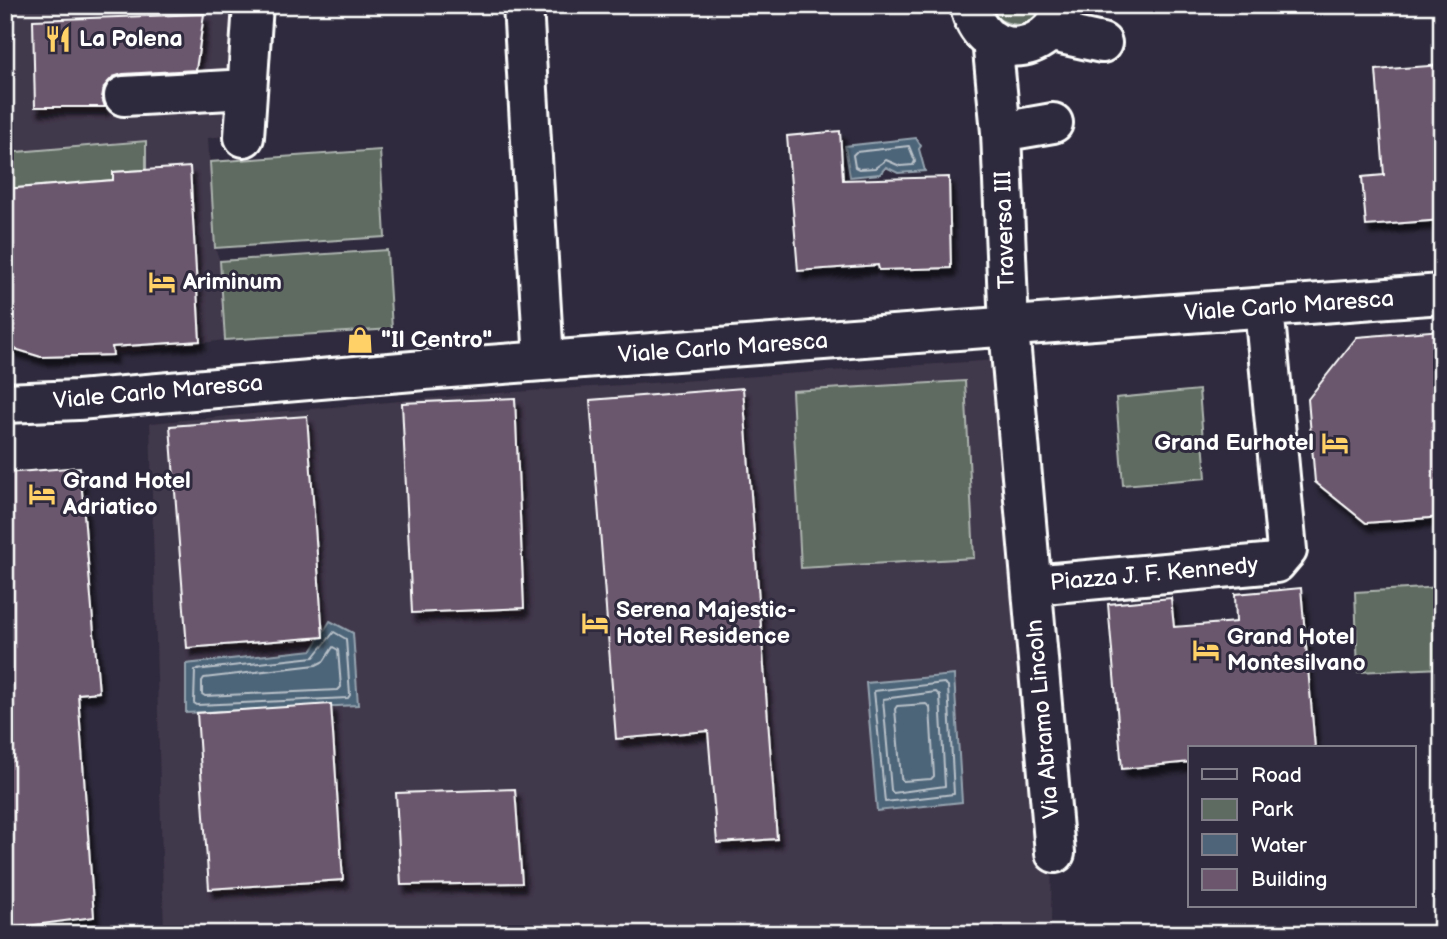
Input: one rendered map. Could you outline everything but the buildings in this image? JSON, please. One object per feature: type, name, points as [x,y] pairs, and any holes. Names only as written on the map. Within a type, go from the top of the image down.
[{"type":"street","points":[[124,96],[245,109],[253,5]]},
{"type":"street","points":[[523,5],[544,361]]},
{"type":"street","points":[[970,5],[980,29],[992,40],[1016,47],[1053,26],[1102,43]]},
{"type":"street","name":"Traversa III","points":[[1001,132],[1013,85],[1053,26]]},
{"type":"street","name":"Traversa III","points":[[992,40],[1001,132],[1009,328]]},
{"type":"street","points":[[1001,132],[1053,123]]},
{"type":"street","name":"Viale Carlo Maresca","points":[[5,403],[78,400],[544,361],[1442,294]]},
{"type":"street","name":"Piazza J. F. Kennedy","points":[[1009,328],[1032,585],[1276,563],[1287,550],[1264,308]]},
{"type":"street","name":"Via Abramo Lincoln","points":[[1032,585],[1055,853]]},
{"type":"shaded area","points":[[5,5],[244,5],[232,135],[208,138],[215,248],[220,261],[225,340],[113,355],[41,357],[5,345]]},
{"type":"shaded area","name":"Serena Majestic- Hotel Residence","points":[[1012,359],[1052,824],[1051,934],[164,934],[150,423],[469,395]]},
{"type":"green space","points":[[984,5],[1046,5],[1036,20],[1022,25],[1000,20]]},
{"type":"green space","points":[[146,141],[146,170],[113,172],[113,180],[5,189],[5,153]]},
{"type":"green space","points":[[380,150],[385,237],[215,248],[210,162]]},
{"type":"green space","points":[[387,250],[392,329],[225,340],[220,261]]},
{"type":"green space","points":[[965,381],[974,558],[801,568],[792,391]]},
{"type":"green space","points":[[1199,390],[1206,478],[1123,485],[1116,398]]},
{"type":"green space","points":[[1442,587],[1442,668],[1358,672],[1355,592]]},
{"type":"water","points":[[916,138],[921,146],[919,149],[925,171],[898,173],[886,167],[880,174],[850,177],[845,146]]},
{"type":"water","points":[[330,621],[353,633],[358,705],[186,713],[186,664],[312,650]]},
{"type":"water","points":[[954,675],[962,802],[877,811],[866,683]]},
{"type":"water","points":[[1434,702],[1442,702],[1442,803]]},
{"type":"place","name":"La Polena","points":[[58,39]]},
{"type":"place","name":"Ariminum","points":[[162,282]]},
{"type":"place","name":"\"Il Centro\"","points":[[360,340]]},
{"type":"place","name":"Grand Eurhotel","points":[[1335,443]]},
{"type":"place","name":"Grand Hotel Adriatico","points":[[42,494]]},
{"type":"place","name":"Serena Majestic- Hotel Residence","points":[[595,623]]},
{"type":"place","name":"Grand Hotel Montesilvano","points":[[1206,650]]}]
